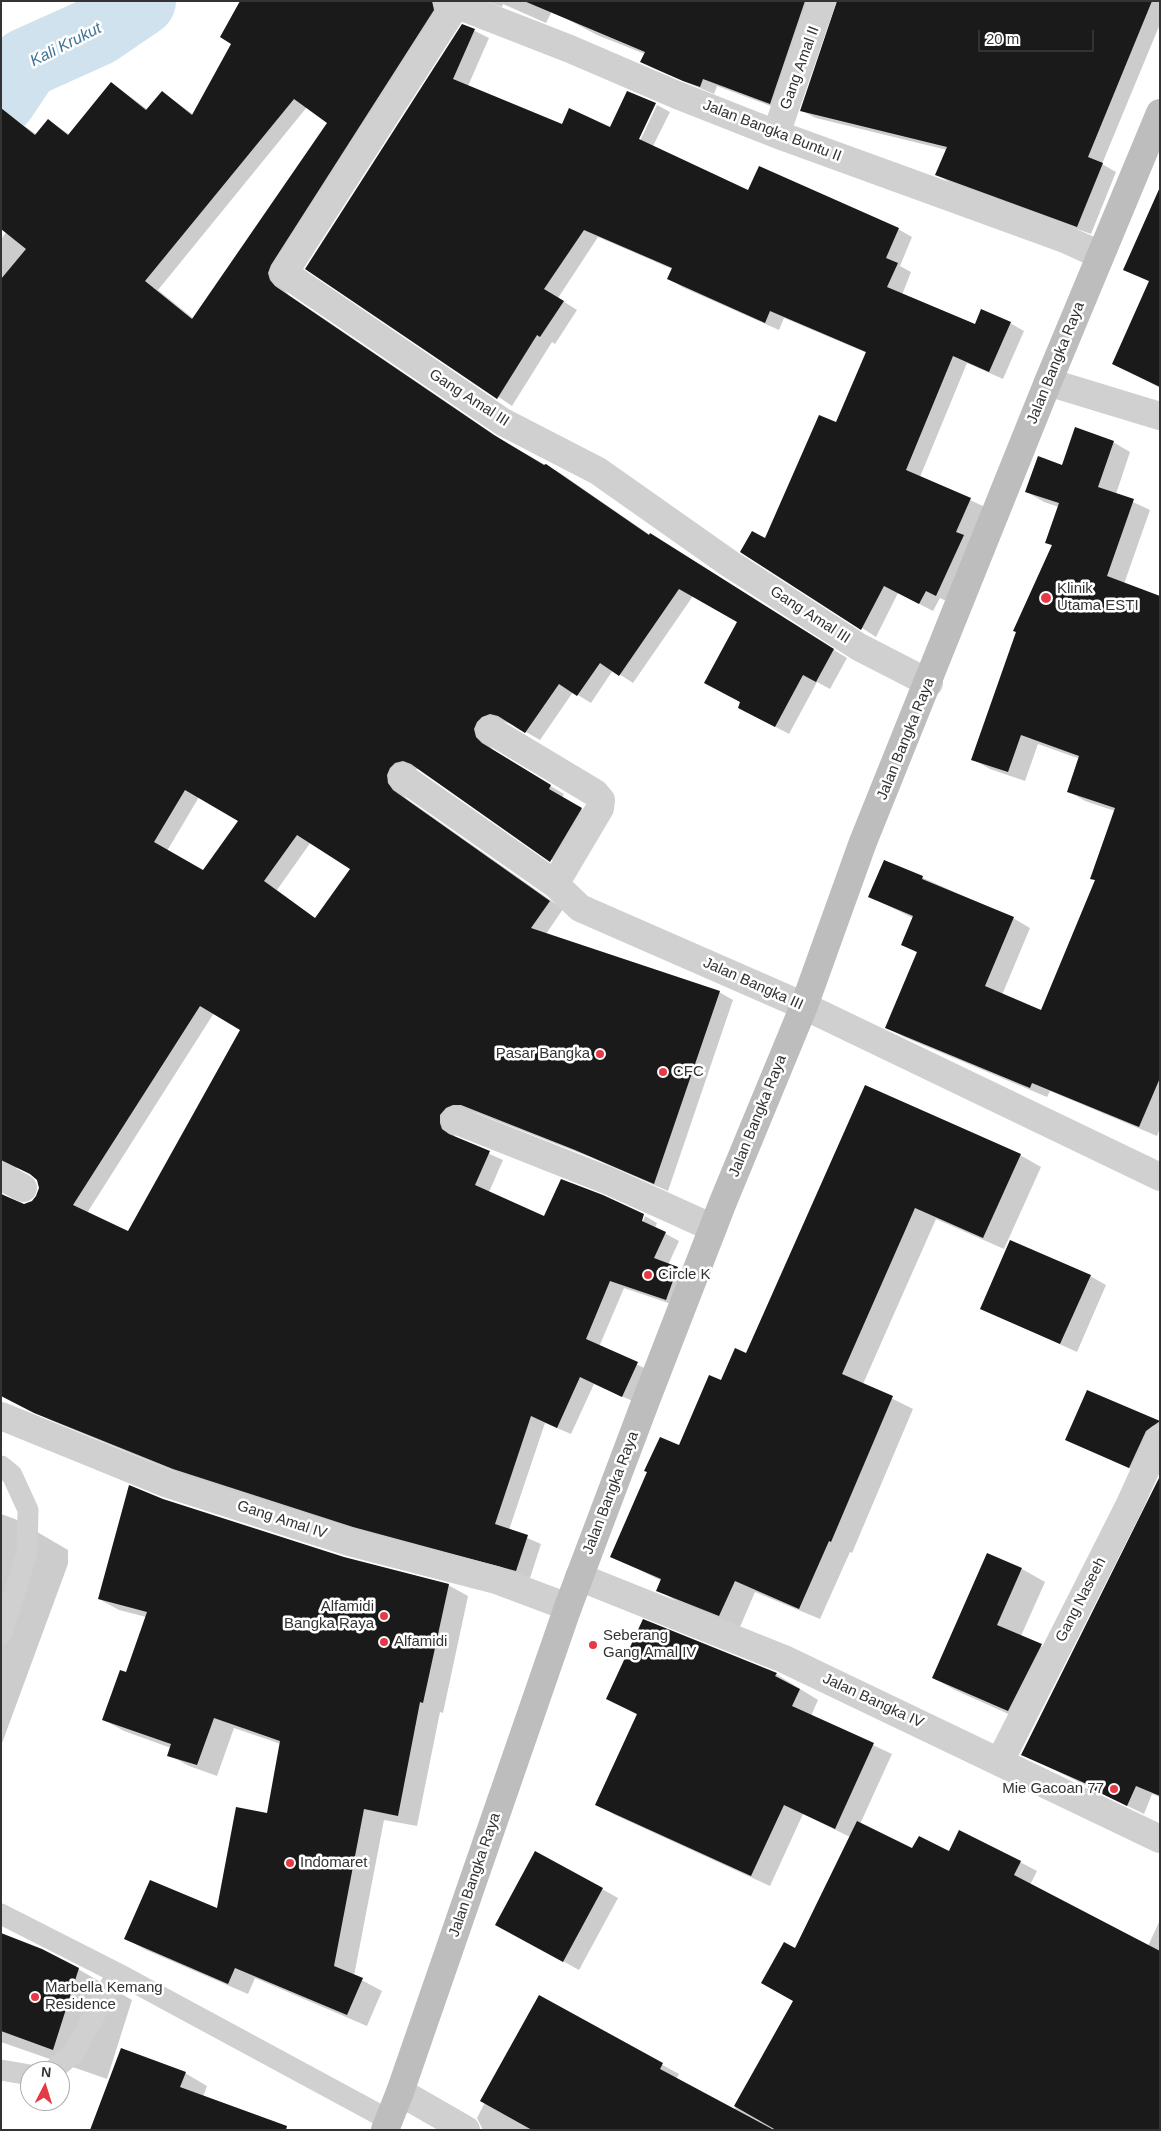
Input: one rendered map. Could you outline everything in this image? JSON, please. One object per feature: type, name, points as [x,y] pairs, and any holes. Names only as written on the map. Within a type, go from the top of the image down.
[{"type":"street","name":"Gang Amal II","points":[[776,134],[822,1]]},
{"type":"street","name":"Jalan Bangka Buntu II","points":[[451,3],[570,48],[677,95],[776,134],[1066,239],[1100,255]]},
{"type":"street","name":"Gang Amal III","points":[[451,3],[284,274],[503,422],[598,471],[730,564],[859,647],[929,683]]},
{"type":"street","name":"Jalan Bangka Raya","points":[[387,2125],[568,1607],[713,1228],[804,1006],[863,842],[929,683],[1048,382],[1160,113]]},
{"type":"street","points":[[1048,382],[1160,416]]},
{"type":"street","points":[[490,730],[595,793],[600,800],[600,808],[554,884]]},
{"type":"street","name":"Jalan Bangka III","points":[[402,777],[554,884],[580,908],[804,1006],[1160,1177]]},
{"type":"street","points":[[455,1120],[609,1182],[713,1228]]},
{"type":"street","name":"Gang Amal IV","points":[[1,1416],[168,1484],[349,1542],[496,1580],[568,1607]]},
{"type":"street","name":"Gang Naseeh","points":[[1000,1762],[1129,1506],[1160,1438]]},
{"type":"street","name":"Jalan Bangka IV","points":[[579,1577],[784,1659],[1160,1839]]},
{"type":"street","points":[[400,2092],[466,2130]]},
{"type":"lane","points":[[1,1466],[12,1475],[28,1510],[27,1553],[1,1635]]},
{"type":"lane","points":[[1,1914],[118,1973],[387,2125]]},
{"type":"lane","points":[[64,2061],[74,2053],[118,1973]]},
{"type":"lane","points":[[1,2070],[20,2073]]},
{"type":"building","points":[[240,1],[432,1],[434,10],[271,265],[268,273],[270,280],[275,286],[494,435],[544,465],[546,464],[649,535],[650,533],[834,649],[816,682],[803,675],[775,727],[738,708],[740,702],[704,683],[737,622],[679,589],[619,676],[600,663],[577,696],[559,684],[525,733],[498,716],[490,714],[482,717],[474,729],[476,737],[482,743],[551,785],[549,789],[582,808],[550,862],[411,764],[403,761],[395,763],[387,775],[388,783],[393,790],[550,901],[531,928],[720,991],[654,1184],[575,1150],[461,1105],[453,1105],[446,1108],[440,1115],[442,1129],[449,1134],[490,1151],[475,1185],[544,1216],[561,1179],[603,1195],[644,1214],[642,1221],[666,1232],[654,1258],[678,1267],[666,1300],[610,1281],[586,1339],[638,1362],[622,1397],[580,1377],[557,1428],[531,1416],[495,1524],[528,1535],[516,1571],[353,1527],[173,1469],[34,1413],[1,1396],[1,1194],[24,1204],[32,1201],[39,1188],[37,1180],[30,1174],[1,1160],[1,279],[26,249],[1,229],[1,108],[35,135],[48,119],[68,135],[111,82],[146,110],[162,91],[192,115],[231,44],[220,37]],"holes":[[[294,99],[327,123],[192,319],[145,281]],[[185,790],[238,821],[203,870],[154,842]],[[297,835],[350,869],[315,918],[264,881]],[[200,1006],[240,1030],[128,1231],[73,1205]]]},
{"type":"building","points":[[524,1],[805,1],[770,104],[703,79],[700,87],[683,81],[640,62],[645,52]]},
{"type":"building","points":[[837,1],[1152,1],[1088,157],[1103,163],[1077,227],[935,175],[947,147],[800,111]]},
{"type":"building","points":[[462,24],[475,29],[453,79],[562,124],[569,108],[610,127],[627,91],[656,103],[639,139],[748,190],[759,166],[899,228],[886,258],[898,263],[887,287],[975,324],[981,309],[1011,322],[989,372],[953,356],[906,470],[971,498],[956,532],[964,535],[936,596],[926,591],[919,604],[884,586],[861,630],[740,552],[752,531],[765,538],[819,415],[836,422],[866,352],[770,311],[765,323],[667,279],[672,268],[584,230],[544,289],[564,301],[540,337],[537,335],[497,399],[305,269]]},
{"type":"building","points":[[1160,187],[1160,387],[1112,364],[1149,281],[1123,270]]},
{"type":"building","points":[[1075,427],[1114,441],[1098,487],[1134,499],[1107,576],[1160,596],[1160,1078],[1139,1127],[1032,1083],[1030,1088],[885,1028],[917,952],[901,945],[913,916],[868,897],[884,860],[923,876],[922,879],[1014,917],[985,986],[1041,1010],[1095,880],[1090,879],[1115,808],[1067,792],[1079,756],[1021,735],[1008,772],[971,760],[1016,632],[1013,631],[1052,545],[1045,543],[1059,503],[1025,492],[1038,456],[1062,465]]},
{"type":"building","points":[[865,1085],[1021,1154],[983,1238],[915,1208],[842,1374],[893,1396],[831,1542],[829,1541],[799,1609],[735,1581],[719,1616],[656,1591],[661,1579],[610,1557],[647,1472],[644,1471],[660,1437],[679,1445],[709,1375],[721,1380],[735,1348],[746,1353]]},
{"type":"building","points":[[1010,1240],[1091,1275],[1060,1344],[980,1309]]},
{"type":"building","points":[[1087,1390],[1160,1421],[1146,1431],[1129,1468],[1065,1440]]},
{"type":"building","points":[[1160,1476],[1160,1796],[1136,1786],[1127,1806],[1088,1787],[1089,1785],[1021,1755]]},
{"type":"building","points":[[129,1485],[163,1499],[344,1557],[449,1584],[423,1703],[420,1702],[398,1816],[364,1809],[334,1966],[363,1978],[347,2015],[235,1968],[228,1984],[124,1939],[150,1880],[217,1908],[236,1807],[267,1813],[280,1741],[214,1718],[197,1765],[167,1756],[171,1744],[102,1720],[120,1670],[126,1672],[147,1612],[98,1599]]},
{"type":"building","points":[[987,1553],[1022,1568],[997,1625],[1042,1644],[1008,1711],[932,1678]]},
{"type":"building","points":[[643,1619],[777,1673],[775,1676],[800,1689],[792,1706],[874,1743],[835,1829],[784,1805],[751,1876],[595,1805],[637,1714],[606,1699]]},
{"type":"building","points":[[857,1821],[912,1848],[919,1836],[949,1851],[959,1830],[1021,1861],[1014,1875],[1160,1951],[1160,2130],[776,2130],[734,2106],[793,2001],[761,1983],[784,1942],[795,1948]]},
{"type":"building","points":[[535,1851],[603,1888],[563,1962],[495,1925]]},
{"type":"building","name":"Marbella Kemang Residence","points":[[1,1933],[42,1949],[79,1968],[53,2050],[1,2031]]},
{"type":"building","points":[[539,1995],[663,2063],[660,2069],[774,2130],[532,2130],[480,2101]]},
{"type":"building","points":[[121,2048],[186,2072],[180,2087],[287,2126],[286,2130],[90,2130]]},
{"type":"waterway","name":"Kali Krukut","points":[[1,100],[26,63],[97,31],[141,1]]},
{"type":"place","name":"Klinik Utama ESTI","points":[[1046,598]]},
{"type":"place","name":"Pasar Bangka","points":[[600,1054]]},
{"type":"place","name":"CFC","points":[[663,1072]]},
{"type":"place","name":"Circle K","points":[[648,1275]]},
{"type":"place","name":"Alfamidi Bangka Raya","points":[[384,1616]]},
{"type":"place","name":"Alfamidi","points":[[384,1642]]},
{"type":"place","name":"Seberang Gang Amal IV","points":[[593,1645]]},
{"type":"place","name":"Mie Gacoan 77","points":[[1114,1789]]},
{"type":"place","name":"Indomaret","points":[[290,1863]]},
{"type":"place","name":"Marbella Kemang Residence","points":[[35,1997]]}]
